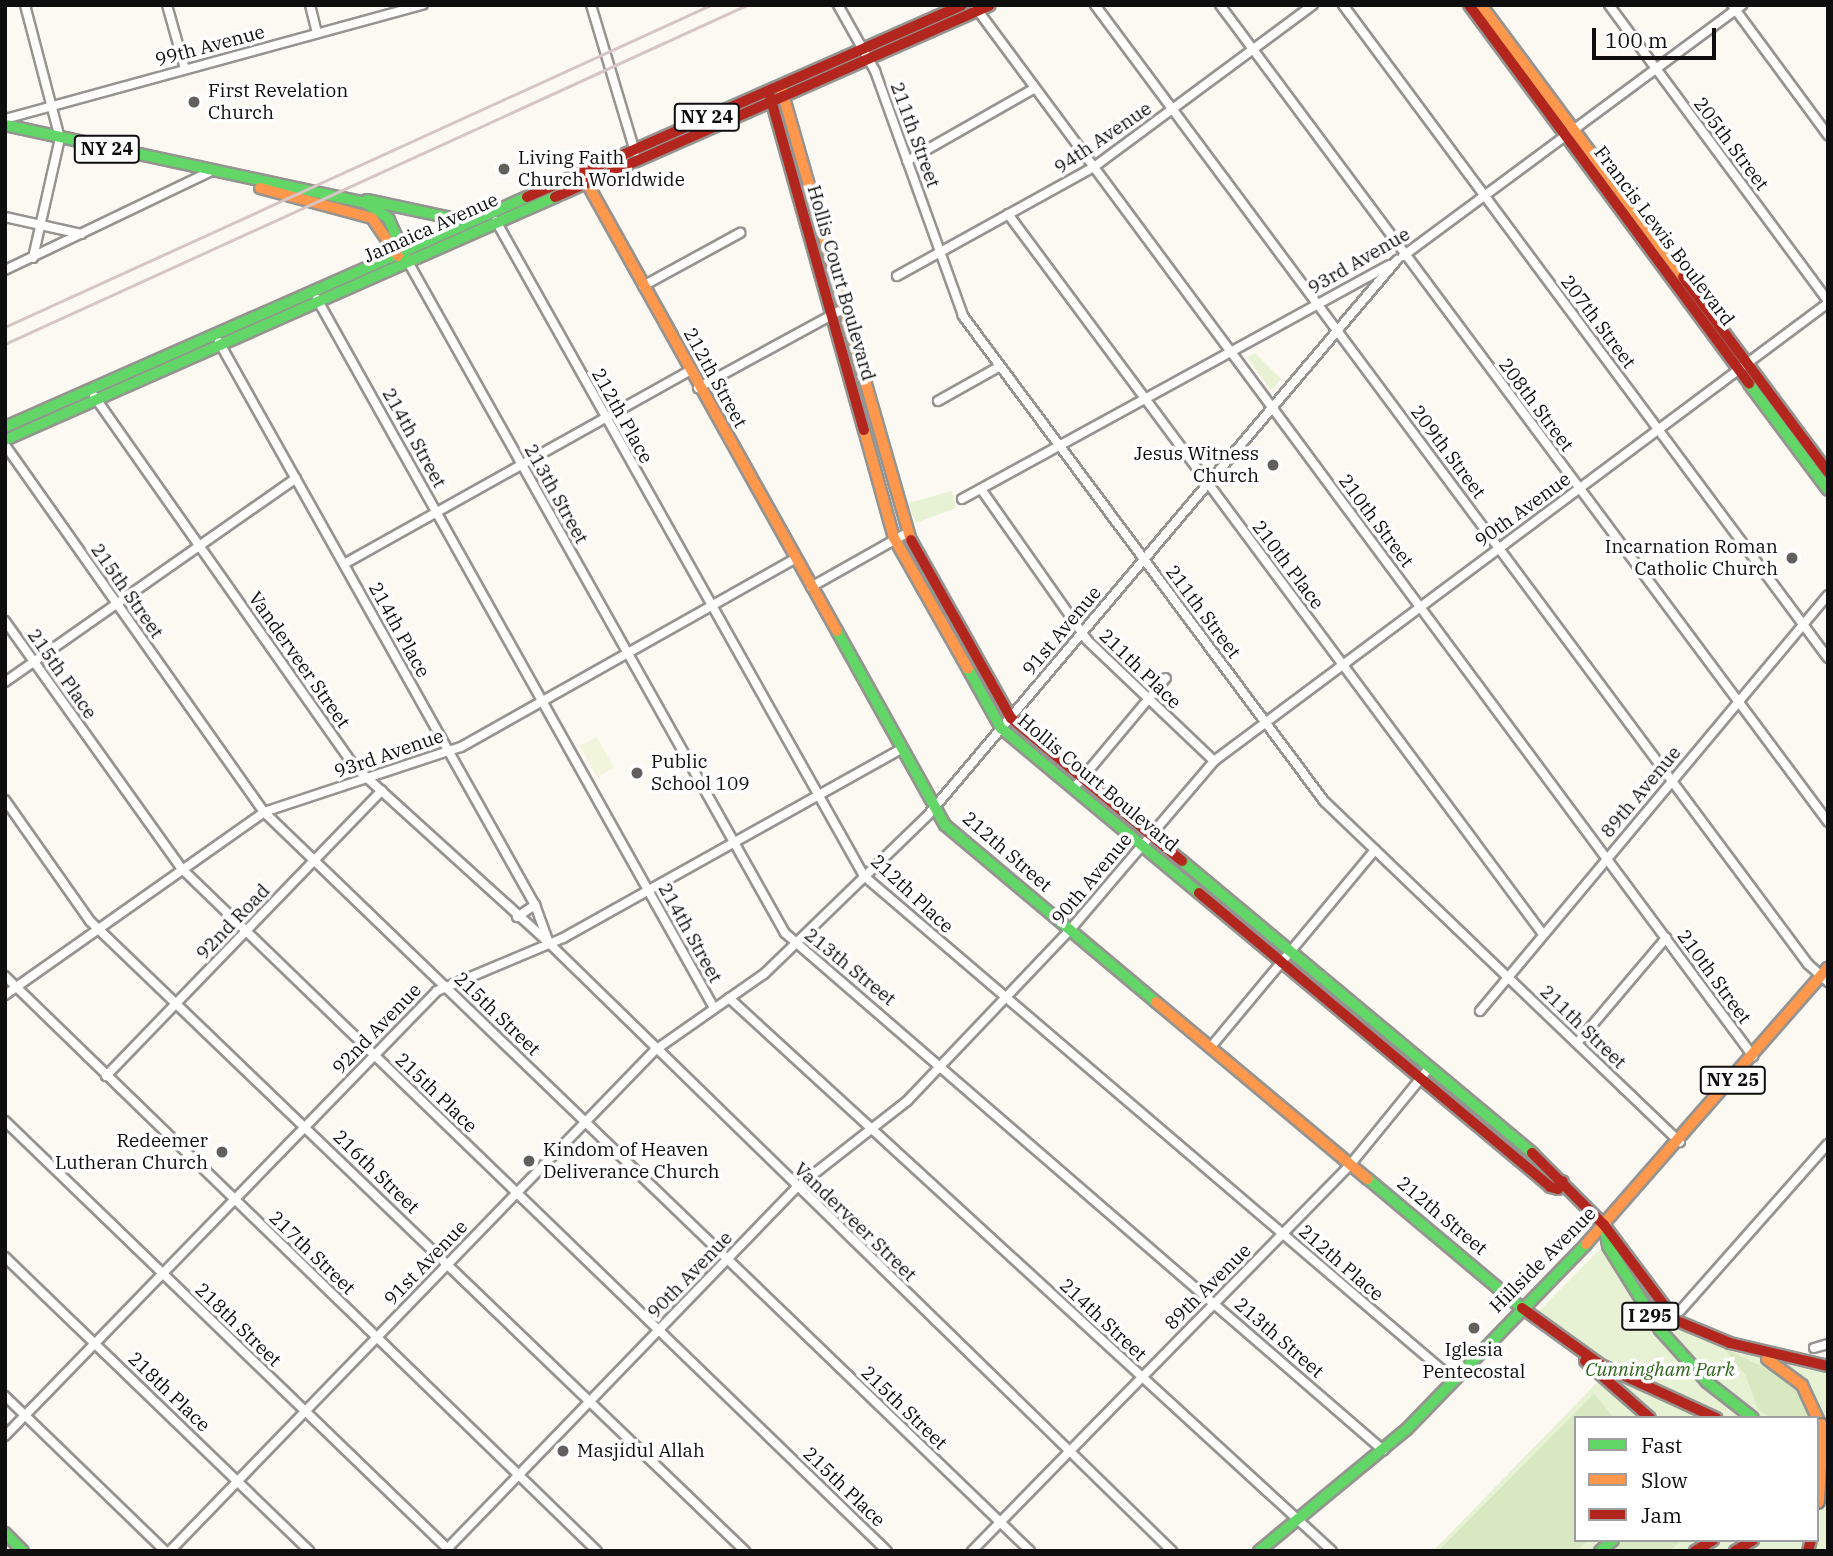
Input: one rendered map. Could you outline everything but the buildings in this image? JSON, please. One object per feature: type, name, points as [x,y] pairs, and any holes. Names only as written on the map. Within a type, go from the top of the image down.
[{"type":"main road","name":"Jamaica Avenue","points":[[776,95],[859,51],[962,5]]},
{"type":"main road","name":"Francis Lewis Boulevard","points":[[1469,5],[1570,133],[1743,366],[1828,472]]},
{"type":"main road","name":"Francis Lewis Boulevard","points":[[1481,5],[1570,133]]},
{"type":"main road","name":"Jamaica Avenue","points":[[401,254],[424,252],[492,215],[776,95],[869,63],[981,7]]},
{"type":"main road","name":"Hollis Court Boulevard","points":[[776,95],[814,198],[822,257]]},
{"type":"main road","name":"Hollis Court Boulevard","points":[[776,95],[799,203],[822,257],[837,311],[851,392],[874,467],[901,535],[1006,723],[1474,1114],[1513,1146],[1563,1181],[1604,1225]]},
{"type":"main road","name":"NY 24","points":[[5,125],[210,172],[465,221]]},
{"type":"main road","name":"NY 24","points":[[210,172],[374,219],[401,254]]},
{"type":"main road","name":"212th Street","points":[[583,177],[698,388],[945,825],[1350,1165],[1574,1348]]},
{"type":"main road","points":[[799,203],[814,198]]},
{"type":"main road","points":[[354,199],[385,215],[401,254]]},
{"type":"main road","name":"Jamaica Avenue","points":[[5,440],[94,395],[316,296],[465,221],[492,215]]},
{"type":"main road","name":"Hollis Court Boulevard","points":[[837,311],[867,387],[888,462],[901,535]]},
{"type":"main road","name":"Francis Lewis Boulevard","points":[[1743,366],[1828,490]]},
{"type":"main road","points":[[851,392],[867,387]]},
{"type":"main road","name":"Jamaica Avenue","points":[[5,427],[94,395]]},
{"type":"main road","points":[[874,467],[888,462]]},
{"type":"main road","name":"Hillside Avenue","points":[[1259,1551],[1383,1450],[1454,1380],[1604,1225],[1826,976]]},
{"type":"main road","points":[[1604,1225],[1662,1309],[1714,1338],[1789,1372],[1813,1402],[1818,1416]]},
{"type":"main road","name":"I 295","points":[[1604,1225],[1608,1245],[1665,1336],[1707,1382],[1751,1416]]},
{"type":"main road","points":[[1714,1338],[1828,1366]]},
{"type":"main road","points":[[1574,1348],[1634,1416]]},
{"type":"main road","points":[[1574,1348],[1712,1416]]},
{"type":"main road","points":[[1603,1379],[1648,1416]]},
{"type":"main road","points":[[1819,1420],[1819,1464]]},
{"type":"main road","points":[[5,1533],[23,1551]]},
{"type":"street","points":[[25,5],[60,138],[33,257]]},
{"type":"street","points":[[167,5],[185,69]]},
{"type":"street","points":[[310,5],[317,33]]},
{"type":"street","name":"99th Avenue","points":[[5,119],[423,5]]},
{"type":"street","points":[[591,5],[636,155]]},
{"type":"street","name":"211th Street","points":[[838,5],[859,51],[869,63],[963,316],[1000,366],[1324,801],[1680,1142]]},
{"type":"street","name":"209th Street","points":[[1095,5],[1672,779],[1826,976]]},
{"type":"street","name":"208th Street","points":[[1220,5],[1401,258],[1578,488],[1828,822]]},
{"type":"street","name":"94th Avenue","points":[[897,276],[1094,167],[1313,5]]},
{"type":"street","name":"207th Street","points":[[1343,5],[1828,659]]},
{"type":"street","name":"205th Street","points":[[1609,5],[1828,302]]},
{"type":"street","name":"210th Street","points":[[981,7],[1035,88],[1753,1056]]},
{"type":"street","points":[[1736,7],[1828,135]]},
{"type":"street","name":"93rd Avenue","points":[[962,499],[1401,258],[1736,7]]},
{"type":"street","points":[[907,160],[1035,88]]},
{"type":"street","points":[[5,270],[210,172]]},
{"type":"street","name":"212th Place","points":[[492,215],[816,796],[864,876],[1454,1380]]},
{"type":"street","name":"210th Place","points":[[1008,215],[1543,934]]},
{"type":"street","points":[[5,217],[81,234]]},
{"type":"street","points":[[643,286],[740,233]]},
{"type":"street","name":"213th Street","points":[[401,254],[785,933],[941,1065],[1383,1450]]},
{"type":"street","name":"91st Avenue","points":[[729,998],[796,942],[934,808],[1336,328],[1401,258]]},
{"type":"street","name":"214th Street","points":[[316,296],[714,1008],[729,998],[1332,1551]]},
{"type":"street","name":"90th Avenue","points":[[447,1550],[796,1188],[871,1128],[941,1065],[1069,931],[1214,761],[1828,302]]},
{"type":"street","points":[[698,388],[837,311]]},
{"type":"street","name":"214th Place","points":[[218,340],[535,905],[549,943]]},
{"type":"street","points":[[938,401],[1000,366]]},
{"type":"street","points":[[344,564],[689,371]]},
{"type":"street","name":"Vanderveer Street","points":[[94,395],[199,546],[369,779],[517,917],[549,943],[653,1051],[1171,1551]]},
{"type":"street","name":"215th Street","points":[[5,445],[264,812],[1030,1551]]},
{"type":"street","points":[[5,682],[296,478]]},
{"type":"street","name":"211th Place","points":[[981,489],[1081,632],[1214,761]]},
{"type":"street","points":[[811,587],[901,535]]},
{"type":"street","name":"93rd Avenue","points":[[5,995],[97,926],[264,812],[369,779],[448,750],[542,701],[795,559]]},
{"type":"street","name":"89th Avenue","points":[[1480,1011],[1828,595]]},
{"type":"street","name":"215th Place","points":[[5,621],[181,868],[887,1551]]},
{"type":"street","points":[[1078,783],[1166,678]]},
{"type":"street","name":"92nd Avenue","points":[[5,1436],[374,1055],[446,986],[549,943],[901,749]]},
{"type":"street","name":"92nd Road","points":[[106,1076],[383,790]]},
{"type":"street","name":"216th Street","points":[[5,800],[97,926],[745,1551]]},
{"type":"street","points":[[1210,1048],[1375,850]]},
{"type":"street","points":[[517,917],[535,905]]},
{"type":"street","points":[[1577,1043],[1666,938]]},
{"type":"street","name":"217th Street","points":[[5,976],[13,987],[597,1551]]},
{"type":"street","name":"91st Avenue","points":[[168,1551],[239,1481],[653,1051],[714,1008]]},
{"type":"street","name":"89th Avenue","points":[[972,1551],[1350,1165],[1426,1073]]},
{"type":"street","name":"218th Street","points":[[5,1121],[447,1550]]},
{"type":"street","points":[[1680,1311],[1828,1144]]},
{"type":"street","name":"218th Place","points":[[5,1257],[309,1551]]},
{"type":"street","points":[[1814,1348],[1828,1344]]},
{"type":"street","points":[[5,1396],[168,1551]]},
{"type":"green space","points":[[1255,353],[1281,379],[1271,390],[1247,357]]},
{"type":"green space","points":[[952,491],[956,508],[915,523],[909,503]]},
{"type":"green space","points":[[597,737],[614,768],[597,777],[580,746]]},
{"type":"green space","name":"Cunningham Park","points":[[1601,1248],[1680,1327],[1790,1364],[1828,1367],[1828,1551],[1433,1551],[1612,1367],[1539,1311]]},
{"type":"green space","points":[[1724,1348],[1783,1377],[1807,1402],[1810,1416],[1768,1416],[1758,1409],[1746,1376]]},
{"type":"green space","points":[[1594,1394],[1612,1416],[1574,1416],[1574,1542],[1586,1542],[1577,1551],[1438,1551]]},
{"type":"green space","points":[[1621,1542],[1680,1542],[1669,1551],[1611,1551]]},
{"type":"railway","points":[[5,327],[711,5]]},
{"type":"railway","points":[[5,344],[747,5]]},
{"type":"traffic: fast","points":[[5,125],[366,203],[388,218],[405,255]]},
{"type":"traffic: fast","points":[[5,427],[527,197]]},
{"type":"traffic: fast","points":[[5,440],[555,197]]},
{"type":"traffic: fast","points":[[367,200],[465,221]]},
{"type":"traffic: fast","points":[[1749,384],[1828,490]]},
{"type":"traffic: fast","points":[[837,631],[945,825],[1156,1002]]},
{"type":"traffic: fast","points":[[968,669],[1001,728],[1199,893]]},
{"type":"traffic: fast","points":[[1182,861],[1532,1153]]},
{"type":"traffic: fast","points":[[1368,1179],[1522,1308]]},
{"type":"traffic: fast","points":[[1604,1225],[1608,1246],[1660,1330],[1707,1382],[1750,1416]]},
{"type":"traffic: fast","points":[[1259,1551],[1406,1430],[1586,1244]]},
{"type":"traffic: fast","points":[[5,1533],[23,1551]]},
{"type":"traffic: fast","points":[[1600,1551],[1611,1542]]},
{"type":"traffic: slow","points":[[1481,5],[1683,277]]},
{"type":"traffic: slow","points":[[782,91],[911,540]]},
{"type":"traffic: slow","points":[[583,176],[837,631]]},
{"type":"traffic: slow","points":[[260,188],[372,218],[398,256]]},
{"type":"traffic: slow","points":[[864,430],[894,538],[968,669]]},
{"type":"traffic: slow","points":[[1586,1244],[1828,968]]},
{"type":"traffic: slow","points":[[1156,1002],[1368,1179]]},
{"type":"traffic: slow","points":[[1767,1359],[1802,1385],[1816,1416]]},
{"type":"traffic: slow","points":[[1819,1422],[1821,1426]]},
{"type":"traffic: slow","points":[[1819,1464],[1821,1426]]},
{"type":"traffic: jam","points":[[527,197],[962,5]]},
{"type":"traffic: jam","points":[[555,197],[990,5]]},
{"type":"traffic: jam","points":[[1469,5],[1749,384]]},
{"type":"traffic: jam","points":[[770,96],[864,430]]},
{"type":"traffic: jam","points":[[1683,277],[1828,472]]},
{"type":"traffic: jam","points":[[911,540],[1011,718],[1182,861]]},
{"type":"traffic: jam","points":[[1199,893],[1550,1187],[1558,1189],[1563,1181]]},
{"type":"traffic: jam","points":[[1532,1153],[1604,1225]]},
{"type":"traffic: jam","points":[[1604,1225],[1675,1320],[1730,1343],[1828,1366]]},
{"type":"traffic: jam","points":[[1522,1308],[1601,1365],[1712,1416]]},
{"type":"traffic: jam","points":[[1585,1361],[1648,1416]]},
{"type":"traffic: jam","points":[[1695,1551],[1710,1542]]},
{"type":"traffic: jam","points":[[1735,1551],[1750,1542]]},
{"type":"traffic: jam","points":[[1808,1551],[1810,1542]]},
{"type":"place","name":"First Revelation Church","points":[[194,102]]},
{"type":"place","name":"Living Faith Church Worldwide","points":[[504,169]]},
{"type":"place","name":"Jesus Witness Church","points":[[1273,465]]},
{"type":"place","name":"Incarnation Roman Catholic Church","points":[[1792,558]]},
{"type":"place","name":"Public School 109","points":[[637,773]]},
{"type":"place","name":"Redeemer Lutheran Church","points":[[222,1152]]},
{"type":"place","name":"Kindom of Heaven Deliverance Church","points":[[529,1161]]},
{"type":"place","name":"Iglesia Pentecostal","points":[[1474,1328]]},
{"type":"place","name":"Masjidul Allah","points":[[563,1451]]}]
